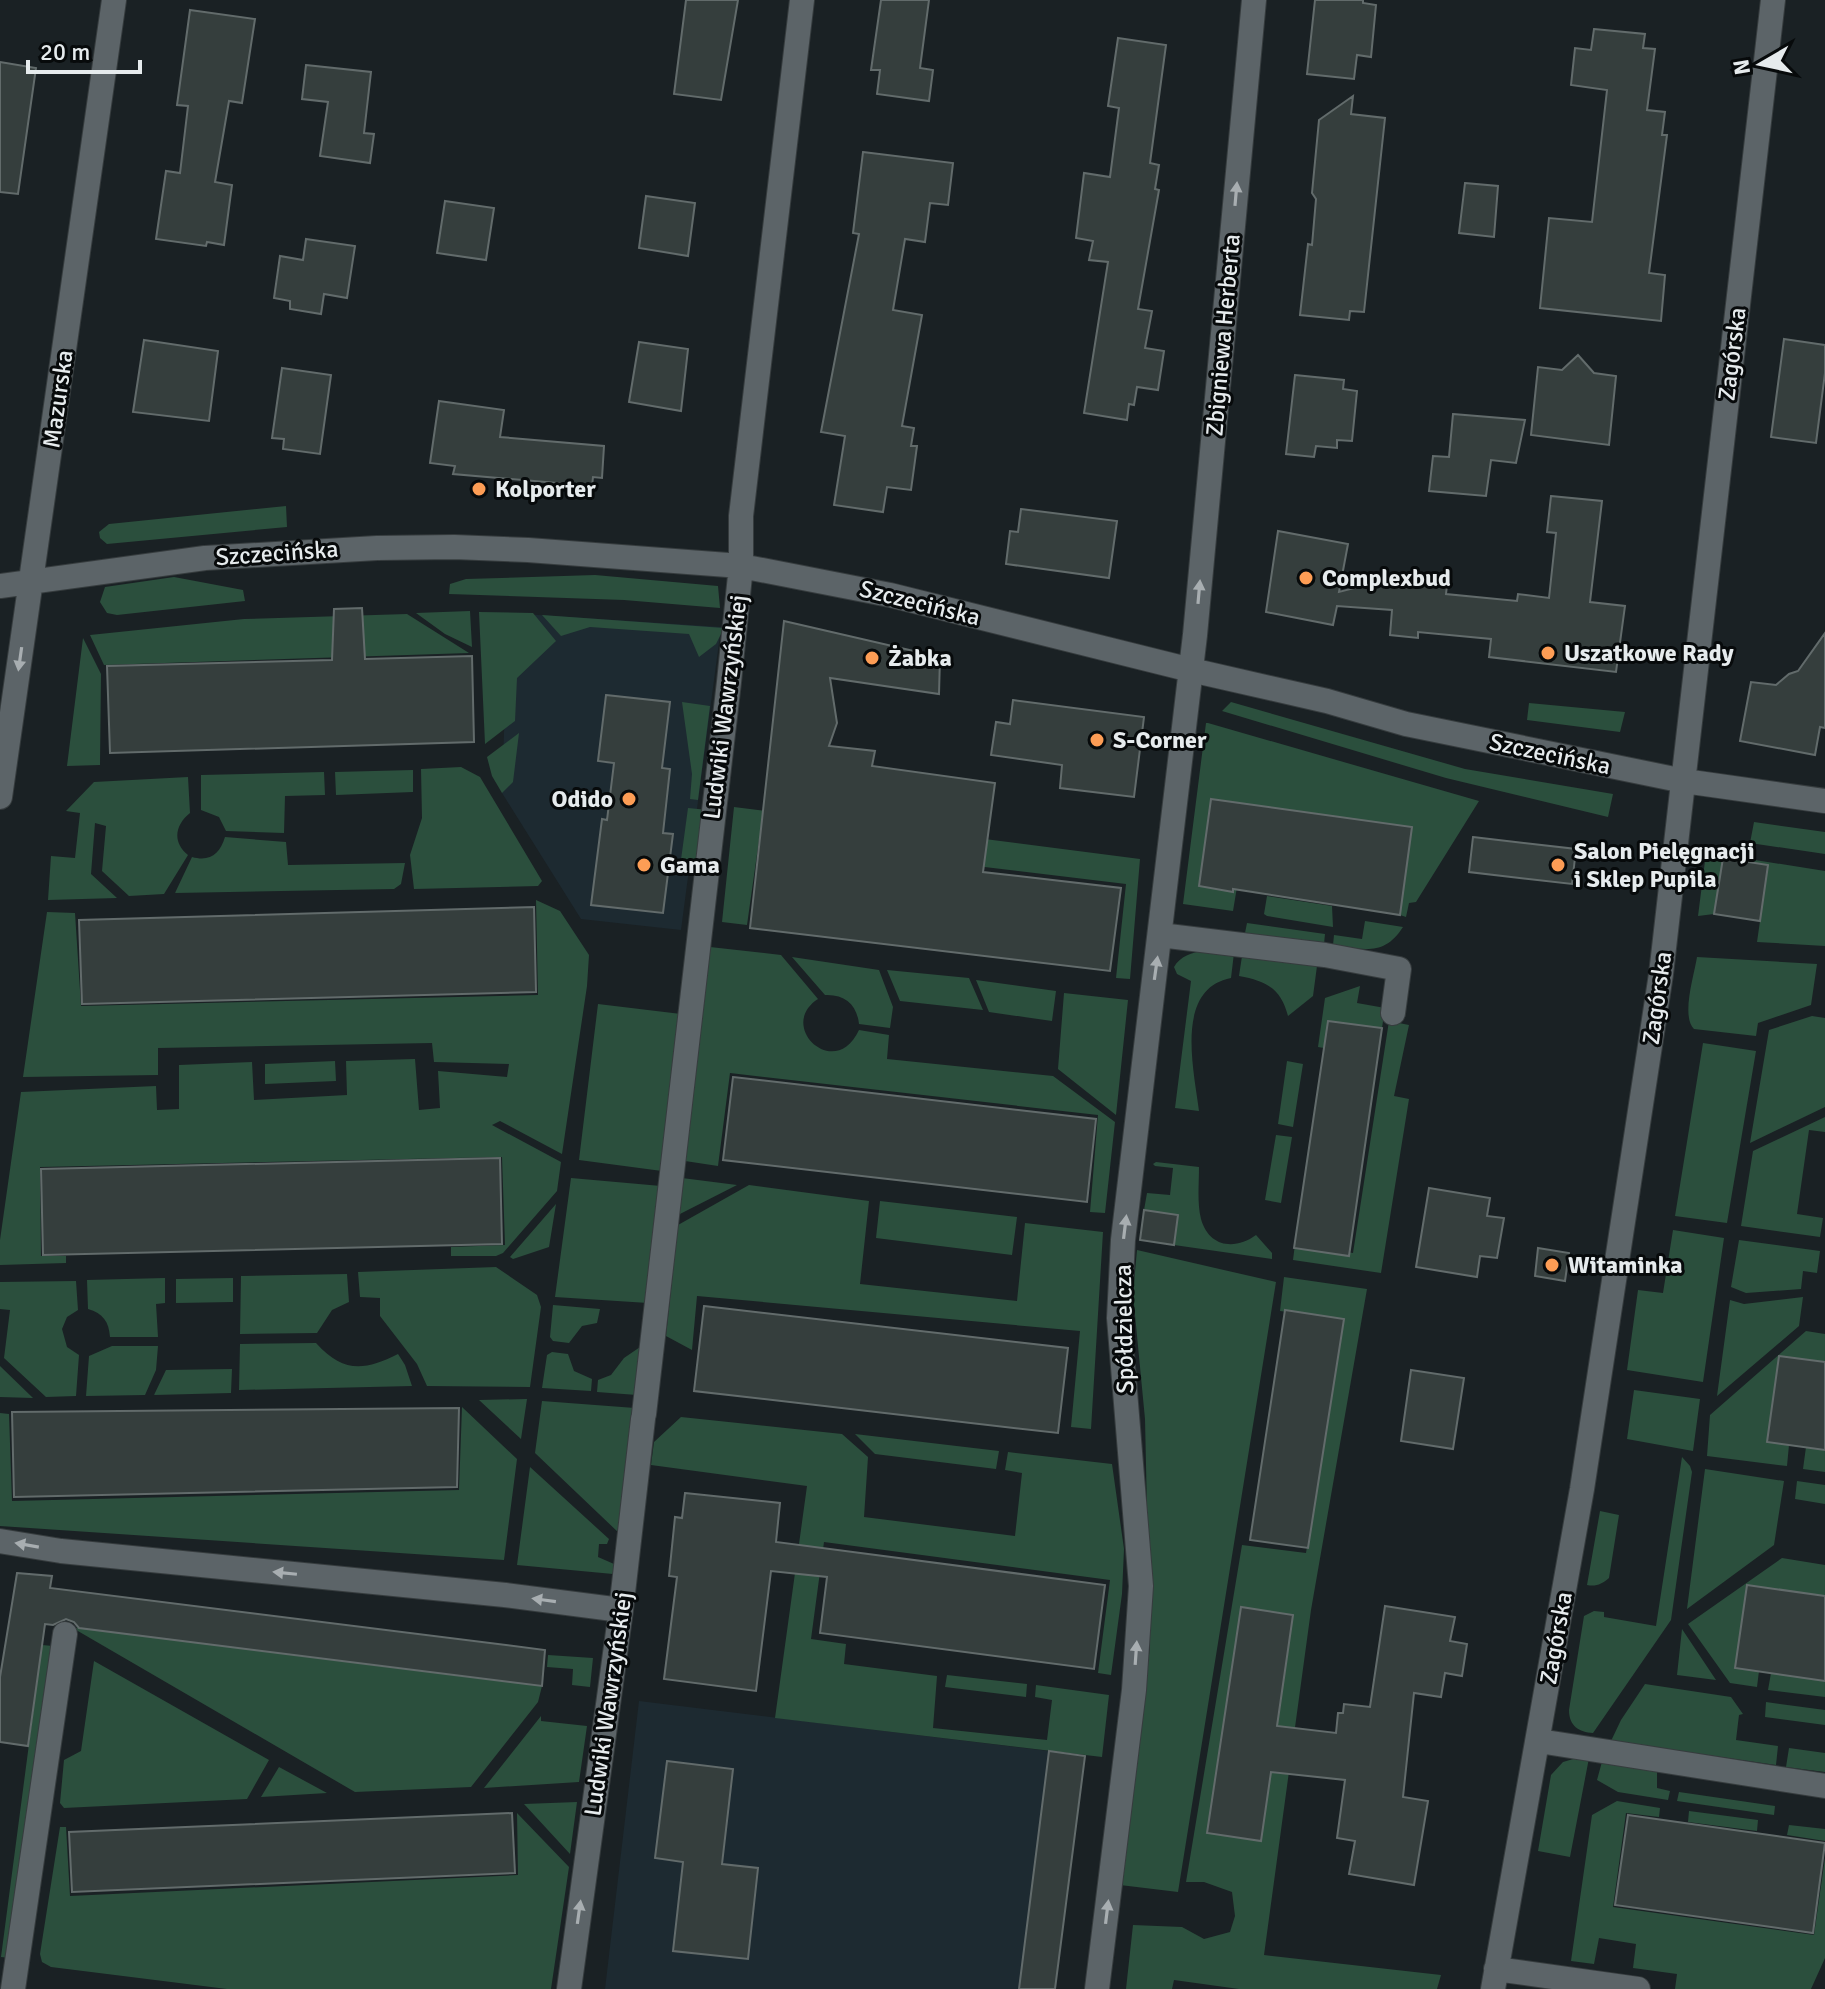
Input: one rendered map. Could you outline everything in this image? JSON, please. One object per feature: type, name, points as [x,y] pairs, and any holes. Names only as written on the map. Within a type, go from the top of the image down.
[{"type":"street","name":"Mazurska","points":[[0,797],[114,0]]},
{"type":"street","name":"Ludwiki Wawrzyńskiej","points":[[569,1989],[644,1416],[741,566],[741,516],[802,0]]},
{"type":"street","name":"Zbigniewa Herberta","points":[[1191,670],[1254,0]]},
{"type":"street","name":"Zagórska","points":[[1494,1979],[1582,1489],[1661,974],[1773,0]]},
{"type":"street","name":"Szczecińska","points":[[0,586],[205,558],[377,548],[542,551],[741,566],[890,595],[1327,701],[1406,724],[1684,781],[1825,801]]},
{"type":"street","name":"Spółdzielcza","points":[[1097,1989],[1134,1690],[1141,1586],[1119,1318],[1123,1240],[1191,670]]},
{"type":"street","points":[[1160,935],[1325,955],[1399,969],[1393,1013]]},
{"type":"street","points":[[0,1541],[61,1551],[505,1595],[621,1610]]},
{"type":"street","points":[[13,1989],[65,1634]]},
{"type":"street","points":[[1539,1741],[1825,1786]]},
{"type":"street","points":[[1494,1979],[1638,1989]]},
{"type":"shaded area","points":[[508,613],[721,627],[681,930],[581,919],[502,793]]},
{"type":"shaded area","points":[[639,1701],[1049,1751],[1019,1989],[605,1989]]},
{"type":"green space","points":[[286,506],[287,527],[107,544],[100,538],[99,532],[109,524]]},
{"type":"green space","points":[[595,575],[718,586],[720,608],[624,600],[449,594],[450,584],[466,579]]},
{"type":"green space","points":[[174,577],[243,590],[245,601],[117,615],[107,613],[100,602],[105,587]]},
{"type":"green space","points":[[470,611],[472,647],[445,634],[416,613]]},
{"type":"green space","points":[[479,612],[533,613],[556,641],[517,678],[515,721],[485,744]]},
{"type":"green space","points":[[407,614],[469,653],[104,665],[90,635],[244,619]]},
{"type":"green space","points":[[542,615],[724,628],[716,644],[699,657],[689,634],[590,627],[561,636]]},
{"type":"green space","points":[[83,638],[101,674],[100,765],[67,766]]},
{"type":"green space","points":[[682,702],[710,706],[698,800],[690,799],[692,774]]},
{"type":"green space","points":[[1231,702],[1465,769],[1613,794],[1608,817],[1446,778],[1222,711]]},
{"type":"green space","points":[[1529,703],[1625,712],[1620,732],[1527,720]]},
{"type":"green space","points":[[1206,723],[1479,801],[1416,902],[1409,903],[1406,917],[1400,915],[1412,827],[1211,799],[1199,886],[1233,891],[1234,886],[1237,887],[1233,911],[1183,904]]},
{"type":"green space","points":[[519,733],[513,782],[502,793],[492,776],[487,757]]},
{"type":"green space","points":[[461,767],[480,777],[542,881],[538,886],[414,889],[410,855],[422,818],[421,769]]},
{"type":"green space","points":[[413,770],[413,792],[336,795],[335,772]]},
{"type":"green space","points":[[324,772],[325,795],[285,796],[284,833],[226,831],[219,817],[201,810],[201,775]]},
{"type":"green space","points":[[188,777],[190,813],[177,834],[179,845],[188,855],[164,894],[129,896],[102,871],[106,826],[95,823],[91,874],[117,898],[48,900],[51,856],[75,858],[80,813],[66,811],[94,782]]},
{"type":"green space","points":[[734,807],[1140,859],[1130,979],[1116,978],[1126,884],[759,840],[747,925],[722,922]]},
{"type":"green space","points":[[688,808],[708,810],[701,862],[694,869],[680,867]]},
{"type":"green space","points":[[1754,822],[1825,832],[1825,854],[1750,843]]},
{"type":"green space","points":[[225,837],[286,842],[288,865],[405,863],[401,884],[394,889],[175,893],[192,857],[213,855]]},
{"type":"green space","points":[[1711,853],[1825,871],[1825,946],[1757,942],[1768,865],[1722,867],[1714,914],[1698,916],[1705,861]]},
{"type":"green space","points":[[1267,896],[1332,906],[1333,927],[1267,916],[1264,914]]},
{"type":"green space","points":[[536,900],[560,911],[589,955],[587,986],[562,1154],[500,1121],[492,1125],[561,1162],[557,1191],[503,1253],[496,1256],[451,1256],[451,1247],[505,1245],[502,1157],[40,1167],[41,1256],[66,1256],[66,1263],[0,1265],[0,1240],[21,1092],[156,1086],[157,1110],[179,1109],[179,1065],[252,1062],[254,1100],[347,1095],[346,1061],[415,1059],[419,1110],[440,1108],[438,1071],[507,1077],[509,1064],[434,1062],[432,1043],[158,1048],[158,1075],[23,1077],[47,912],[75,913],[81,1006],[538,995]]},
{"type":"green space","points":[[1365,921],[1403,927],[1396,937],[1380,947],[1363,949],[1333,945],[1334,935],[1362,939]]},
{"type":"green space","points":[[1247,923],[1325,934],[1324,944],[1245,933]]},
{"type":"green space","points":[[710,947],[781,955],[818,999],[807,1010],[803,1023],[806,1034],[824,1050],[837,1051],[849,1045],[859,1030],[889,1035],[887,1059],[1053,1076],[1115,1122],[1105,1213],[1090,1212],[1098,1115],[730,1073],[718,1166],[685,1161]]},
{"type":"green space","points":[[1204,950],[1234,953],[1231,978],[1213,985],[1201,998],[1195,1014],[1192,1054],[1199,1111],[1175,1108],[1191,981],[1177,974],[1174,967],[1183,958]]},
{"type":"green space","points":[[1242,956],[1317,966],[1313,996],[1288,1016],[1277,992],[1271,987],[1239,976]]},
{"type":"green space","points":[[792,957],[879,970],[893,1007],[890,1028],[859,1024],[856,1011],[849,1002],[838,996],[825,995]]},
{"type":"green space","points":[[1697,957],[1817,964],[1811,1005],[1758,1023],[1756,1036],[1694,1029],[1688,1006]]},
{"type":"green space","points":[[887,970],[969,978],[983,1010],[900,1001]]},
{"type":"green space","points":[[976,980],[1056,991],[1052,1021],[989,1012]]},
{"type":"green space","points":[[1360,986],[1357,1003],[1385,1008],[1382,1028],[1328,1021],[1324,1048],[1318,1047],[1325,998]]},
{"type":"green space","points":[[1064,993],[1128,1000],[1116,1115],[1058,1069]]},
{"type":"green space","points":[[598,1004],[681,1014],[662,1171],[579,1160]]},
{"type":"green space","points":[[1812,1016],[1825,1018],[1825,1107],[1750,1143],[1769,1030]]},
{"type":"green space","points":[[1389,1021],[1409,1025],[1394,1096],[1409,1099],[1381,1273],[1293,1260],[1295,1244],[1353,1253]]},
{"type":"green space","points":[[1703,1043],[1756,1051],[1727,1223],[1675,1216]]},
{"type":"green space","points":[[335,1061],[336,1081],[265,1084],[265,1064]]},
{"type":"green space","points":[[1287,1061],[1303,1064],[1293,1127],[1278,1124]]},
{"type":"green space","points":[[1825,1117],[1825,1132],[1809,1130],[1797,1214],[1823,1218],[1820,1237],[1741,1226],[1753,1151]]},
{"type":"green space","points":[[1276,1135],[1292,1137],[1281,1203],[1265,1200]]},
{"type":"green space","points":[[1153,1164],[1199,1167],[1200,1213],[1210,1236],[1224,1244],[1232,1244],[1256,1235],[1272,1253],[1272,1259],[1174,1245],[1178,1215],[1144,1210],[1147,1193],[1170,1195],[1173,1168],[1155,1166]]},
{"type":"green space","points":[[571,1178],[661,1186],[648,1303],[555,1297]]},
{"type":"green space","points":[[682,1178],[737,1185],[678,1215]]},
{"type":"green space","points":[[749,1185],[869,1201],[860,1284],[1017,1301],[1025,1223],[1103,1232],[1091,1429],[1071,1427],[1080,1331],[697,1296],[692,1350],[666,1336],[678,1225]]},
{"type":"green space","points":[[880,1201],[1017,1217],[1012,1255],[876,1238]]},
{"type":"green space","points":[[556,1204],[549,1247],[513,1259],[510,1257]]},
{"type":"green space","points":[[1673,1230],[1724,1238],[1703,1382],[1627,1370],[1638,1290],[1663,1293]]},
{"type":"green space","points":[[1739,1240],[1820,1251],[1817,1273],[1803,1271],[1801,1289],[1746,1293],[1731,1287]]},
{"type":"green space","points":[[1137,1250],[1276,1282],[1178,1892],[1120,1885],[1150,1647],[1145,1419],[1133,1294]]},
{"type":"green space","points":[[496,1267],[537,1295],[541,1307],[530,1387],[427,1386],[417,1364],[380,1316],[380,1298],[360,1297],[358,1272]]},
{"type":"green space","points":[[347,1274],[349,1302],[332,1310],[317,1333],[240,1334],[241,1276]]},
{"type":"green space","points":[[1284,1277],[1367,1289],[1311,1610],[1264,1955],[1441,1975],[1437,1989],[1239,1989],[1174,1980],[1172,1989],[1126,1989],[1133,1925],[1182,1927],[1204,1939],[1230,1932],[1235,1916],[1232,1892],[1204,1882],[1186,1882],[1242,1545],[1306,1553],[1343,1319],[1280,1311]],"holes":[[[1241,1608],[1293,1616],[1260,1841],[1207,1833]]]},
{"type":"green space","points":[[165,1278],[165,1303],[156,1304],[158,1337],[110,1337],[104,1319],[88,1309],[87,1280]]},
{"type":"green space","points":[[233,1278],[233,1302],[176,1303],[176,1279]]},
{"type":"green space","points":[[76,1281],[78,1310],[67,1317],[62,1329],[67,1347],[79,1355],[76,1396],[46,1397],[4,1358],[10,1310],[0,1309],[0,1282]]},
{"type":"green space","points":[[1803,1297],[1799,1326],[1717,1396],[1730,1300],[1744,1304]]},
{"type":"green space","points":[[553,1305],[600,1309],[597,1323],[582,1326],[569,1343],[553,1341],[550,1337]]},
{"type":"green space","points":[[1806,1331],[1825,1334],[1825,1362],[1779,1356],[1767,1441],[1789,1445],[1787,1466],[1707,1456],[1710,1415]]},
{"type":"green space","points":[[316,1343],[335,1360],[354,1366],[375,1364],[398,1354],[412,1386],[239,1390],[240,1344]]},
{"type":"green space","points":[[643,1345],[637,1395],[597,1392],[598,1380],[611,1375],[624,1358]]},
{"type":"green space","points":[[112,1346],[158,1346],[156,1370],[145,1395],[86,1396],[89,1356]]},
{"type":"green space","points":[[552,1352],[568,1354],[574,1371],[592,1379],[591,1391],[542,1388],[547,1355]]},
{"type":"green space","points":[[0,1366],[33,1398],[0,1397]]},
{"type":"green space","points":[[232,1369],[231,1393],[154,1395],[166,1370]]},
{"type":"green space","points":[[1634,1390],[1700,1399],[1693,1451],[1627,1439]]},
{"type":"green space","points":[[527,1399],[521,1439],[479,1400]]},
{"type":"green space","points":[[542,1401],[635,1408],[620,1534],[535,1453]]},
{"type":"green space","points":[[462,1407],[517,1459],[504,1560],[0,1526],[0,1413],[9,1414],[12,1501],[459,1490]]},
{"type":"green space","points":[[681,1417],[842,1434],[868,1457],[864,1517],[1015,1536],[1022,1473],[1005,1470],[1008,1452],[1112,1464],[1124,1549],[1122,1594],[1111,1675],[1098,1673],[1110,1580],[824,1542],[811,1639],[846,1644],[844,1664],[937,1676],[933,1728],[1047,1740],[1052,1700],[1035,1697],[1036,1685],[1109,1695],[1102,1757],[775,1718],[807,1486],[651,1465],[654,1442]]},
{"type":"green space","points":[[855,1434],[999,1451],[996,1469],[875,1454]]},
{"type":"green space","points":[[1806,1447],[1825,1450],[1825,1472],[1803,1469]]},
{"type":"green space","points":[[1682,1457],[1692,1472],[1671,1620],[1593,1733],[1583,1731],[1573,1724],[1569,1710],[1584,1616],[1594,1611],[1604,1612],[1604,1617],[1656,1626]]},
{"type":"green space","points":[[530,1467],[609,1539],[607,1544],[599,1544],[598,1557],[614,1564],[613,1574],[517,1565]]},
{"type":"green space","points":[[1705,1469],[1784,1481],[1774,1545],[1687,1609]]},
{"type":"green space","points":[[1797,1481],[1825,1485],[1825,1504],[1795,1499]]},
{"type":"green space","points":[[1600,1511],[1619,1515],[1609,1578],[1590,1586],[1587,1585]]},
{"type":"green space","points":[[1782,1558],[1825,1565],[1825,1596],[1747,1585],[1735,1667],[1759,1671],[1757,1687],[1730,1683],[1688,1624]]},
{"type":"green space","points":[[71,1627],[542,1686],[538,1702],[471,1787],[355,1792]]},
{"type":"green space","points":[[1682,1629],[1716,1680],[1677,1675]]},
{"type":"green space","points":[[42,1645],[53,1646],[10,1958],[1,1957]]},
{"type":"green space","points":[[548,1655],[593,1658],[590,1687],[572,1685],[573,1669],[547,1667]]},
{"type":"green space","points":[[94,1661],[269,1760],[247,1799],[64,1808],[60,1803],[64,1760],[81,1751]]},
{"type":"green space","points":[[1771,1673],[1825,1681],[1825,1697],[1768,1690]]},
{"type":"green space","points":[[947,1675],[1027,1684],[1026,1697],[945,1687]]},
{"type":"green space","points":[[1645,1684],[1731,1697],[1743,1714],[1739,1715],[1736,1740],[1778,1746],[1776,1765],[1611,1741]]},
{"type":"green space","points":[[1766,1702],[1825,1710],[1825,1725],[1765,1717]]},
{"type":"green space","points":[[541,1716],[541,1721],[587,1726],[579,1782],[484,1788]]},
{"type":"green space","points":[[1789,1748],[1825,1753],[1825,1772],[1786,1767]]},
{"type":"green space","points":[[1589,1758],[1570,1857],[1538,1851],[1551,1775],[1563,1762]]},
{"type":"green space","points":[[1603,1758],[1654,1767],[1657,1788],[1670,1791],[1668,1800],[1618,1792],[1597,1780]]},
{"type":"green space","points":[[279,1767],[327,1793],[261,1797]]},
{"type":"green space","points":[[1679,1792],[1775,1806],[1774,1815],[1677,1801]]},
{"type":"green space","points":[[1617,1801],[1660,1808],[1659,1817],[1626,1813],[1613,1907],[1814,1935],[1825,1858],[1825,1958],[1811,1989],[1675,1989],[1677,1974],[1633,1968],[1636,1944],[1599,1938],[1594,1964],[1571,1961],[1592,1815]]},
{"type":"green space","points":[[577,1802],[570,1854],[524,1804]]},
{"type":"green space","points":[[1689,1811],[1758,1820],[1757,1831],[1688,1822]]},
{"type":"green space","points":[[517,1813],[569,1867],[551,1989],[227,1989],[51,1967],[42,1962],[40,1954],[60,1827],[66,1827],[70,1896],[518,1875]]},
{"type":"green space","points":[[1789,1825],[1825,1829],[1825,1841],[1787,1835]]},
{"type":"building","points":[[686,0],[738,0],[721,100],[674,94]]},
{"type":"building","points":[[881,0],[929,0],[920,68],[933,70],[929,101],[877,94],[880,70],[871,70]]},
{"type":"building","points":[[1315,0],[1363,0],[1363,3],[1376,5],[1371,57],[1357,55],[1354,79],[1307,74]]},
{"type":"building","points":[[190,10],[255,19],[242,103],[229,101],[215,182],[232,185],[224,245],[207,242],[206,246],[156,239],[166,171],[180,173],[188,106],[177,105]]},
{"type":"building","points":[[1594,29],[1645,34],[1643,48],[1655,49],[1647,110],[1665,112],[1662,135],[1667,135],[1649,273],[1665,275],[1661,321],[1540,308],[1549,218],[1592,222],[1607,90],[1571,85],[1575,48],[1591,50]]},
{"type":"building","points":[[1118,38],[1166,45],[1150,163],[1159,165],[1155,189],[1159,190],[1138,309],[1152,311],[1145,348],[1164,351],[1158,390],[1137,387],[1134,405],[1129,404],[1127,420],[1084,413],[1108,262],[1089,260],[1093,241],[1076,238],[1084,173],[1110,177],[1119,108],[1108,106]]},
{"type":"building","points":[[0,62],[36,68],[18,194],[0,192]]},
{"type":"building","points":[[306,65],[371,72],[364,133],[374,134],[370,163],[320,156],[328,102],[302,99]]},
{"type":"building","points":[[1353,96],[1351,114],[1385,118],[1364,312],[1350,311],[1349,320],[1300,315],[1308,244],[1312,245],[1316,199],[1312,193],[1319,120]]},
{"type":"building","points":[[863,152],[953,163],[948,205],[930,203],[925,242],[905,239],[893,310],[922,315],[902,426],[914,428],[911,446],[917,446],[911,490],[887,487],[883,512],[834,505],[845,436],[821,432],[859,234],[853,233]]},
{"type":"building","points":[[1465,183],[1498,186],[1494,237],[1459,233]]},
{"type":"building","points":[[646,196],[695,203],[688,256],[639,248]]},
{"type":"building","points":[[445,201],[494,208],[486,260],[437,253]]},
{"type":"building","points":[[306,239],[355,246],[347,298],[324,294],[321,314],[290,309],[290,301],[274,298],[280,256],[303,260]]},
{"type":"building","points":[[1784,339],[1825,345],[1825,373],[1816,443],[1771,437]]},
{"type":"building","points":[[144,340],[218,351],[209,421],[133,412]]},
{"type":"building","points":[[639,342],[688,349],[681,411],[629,402]]},
{"type":"building","points":[[1578,355],[1594,373],[1616,376],[1609,445],[1531,435],[1538,367],[1562,370]]},
{"type":"building","points":[[282,368],[331,375],[320,454],[283,449],[284,439],[272,438]]},
{"type":"building","points":[[1295,375],[1344,380],[1343,389],[1357,391],[1352,441],[1337,440],[1337,448],[1316,446],[1314,457],[1286,454]]},
{"type":"building","points":[[439,401],[504,410],[500,437],[604,446],[602,478],[593,477],[592,486],[453,474],[455,466],[430,463]]},
{"type":"building","points":[[1453,414],[1525,420],[1516,463],[1491,460],[1486,496],[1429,491],[1433,456],[1449,457]]},
{"type":"building","points":[[1551,496],[1602,501],[1590,602],[1625,606],[1616,672],[1489,657],[1491,639],[1418,632],[1418,638],[1390,635],[1392,610],[1337,606],[1333,625],[1266,612],[1278,531],[1348,544],[1339,592],[1412,573],[1448,577],[1446,594],[1517,601],[1518,594],[1549,598],[1556,533],[1547,532]]},
{"type":"building","points":[[1021,509],[1117,521],[1109,578],[1006,564],[1010,531],[1018,532]]},
{"type":"building","points":[[362,608],[365,659],[472,656],[474,742],[110,753],[107,666],[332,660],[334,609]]},
{"type":"building","points":[[784,621],[940,657],[939,694],[830,678],[837,723],[829,746],[875,751],[872,766],[995,783],[983,872],[1121,888],[1110,971],[750,928]]},
{"type":"building","points":[[1825,633],[1825,728],[1820,727],[1815,755],[1740,741],[1751,682],[1776,685],[1798,671]]},
{"type":"building","points":[[606,695],[670,702],[662,768],[670,769],[663,833],[673,834],[663,913],[591,905],[602,819],[607,820],[614,763],[598,761]]},
{"type":"building","name":"S-Corner","points":[[1013,700],[1144,717],[1134,797],[1060,788],[1062,765],[991,755],[996,722],[1010,724]]},
{"type":"building","points":[[1211,799],[1412,827],[1400,915],[1199,886]]},
{"type":"building","points":[[1473,837],[1576,849],[1572,884],[1469,872]]},
{"type":"building","points":[[1723,858],[1768,865],[1760,921],[1714,914]]},
{"type":"building","points":[[534,907],[536,992],[82,1004],[79,920]]},
{"type":"building","points":[[1328,1021],[1382,1028],[1349,1256],[1294,1248]]},
{"type":"building","points":[[733,1077],[1096,1119],[1087,1202],[723,1160]]},
{"type":"building","points":[[500,1158],[502,1244],[43,1255],[41,1169]]},
{"type":"building","points":[[1429,1188],[1490,1198],[1487,1216],[1504,1218],[1497,1258],[1480,1256],[1477,1277],[1416,1267]]},
{"type":"building","points":[[1144,1210],[1178,1215],[1174,1245],[1140,1240]]},
{"type":"building","name":"Witaminka","points":[[1538,1248],[1569,1253],[1565,1281],[1535,1276]]},
{"type":"building","points":[[704,1306],[1068,1348],[1058,1433],[694,1391]]},
{"type":"building","points":[[1285,1310],[1344,1319],[1308,1548],[1250,1540]]},
{"type":"building","points":[[1779,1356],[1825,1362],[1825,1450],[1767,1442]]},
{"type":"building","points":[[1411,1370],[1464,1378],[1453,1449],[1401,1441]]},
{"type":"building","points":[[459,1408],[457,1487],[14,1497],[12,1412]]},
{"type":"building","points":[[685,1493],[780,1503],[776,1542],[1105,1585],[1094,1669],[820,1633],[827,1577],[771,1571],[756,1691],[664,1679],[677,1577],[669,1576],[675,1517],[682,1518]]},
{"type":"building","points":[[17,1573],[52,1576],[50,1588],[545,1650],[542,1686],[79,1628],[66,1619],[53,1625],[45,1624],[28,1746],[0,1742],[0,1677]]},
{"type":"building","points":[[1747,1585],[1825,1596],[1825,1681],[1735,1668]]},
{"type":"building","points":[[1385,1606],[1455,1617],[1450,1641],[1467,1644],[1462,1676],[1445,1673],[1441,1697],[1414,1693],[1403,1797],[1428,1801],[1414,1885],[1349,1874],[1355,1841],[1337,1838],[1345,1780],[1271,1772],[1261,1841],[1207,1833],[1241,1607],[1293,1615],[1277,1726],[1336,1733],[1338,1713],[1343,1713],[1344,1704],[1370,1707]]},
{"type":"building","points":[[1049,1751],[1085,1756],[1055,1989],[1019,1989]]},
{"type":"building","points":[[667,1761],[733,1769],[722,1864],[758,1868],[748,1959],[673,1951],[683,1862],[655,1858]]},
{"type":"building","points":[[512,1813],[515,1873],[72,1892],[69,1832]]},
{"type":"building","points":[[1628,1815],[1825,1843],[1813,1933],[1615,1905]]},
{"type":"place","name":"Kolporter","points":[[479,489]]},
{"type":"place","name":"Complexbud","points":[[1306,578]]},
{"type":"place","name":"Uszatkowe Rady","points":[[1548,653]]},
{"type":"place","name":"Żabka","points":[[872,658]]},
{"type":"place","name":"S-Corner","points":[[1097,740]]},
{"type":"place","name":"Odido","points":[[629,799]]},
{"type":"place","name":"Gama","points":[[644,865]]},
{"type":"place","name":"Salon Pielęgnacji i Sklep Pupila","points":[[1558,865]]},
{"type":"place","name":"Witaminka","points":[[1552,1265]]}]
